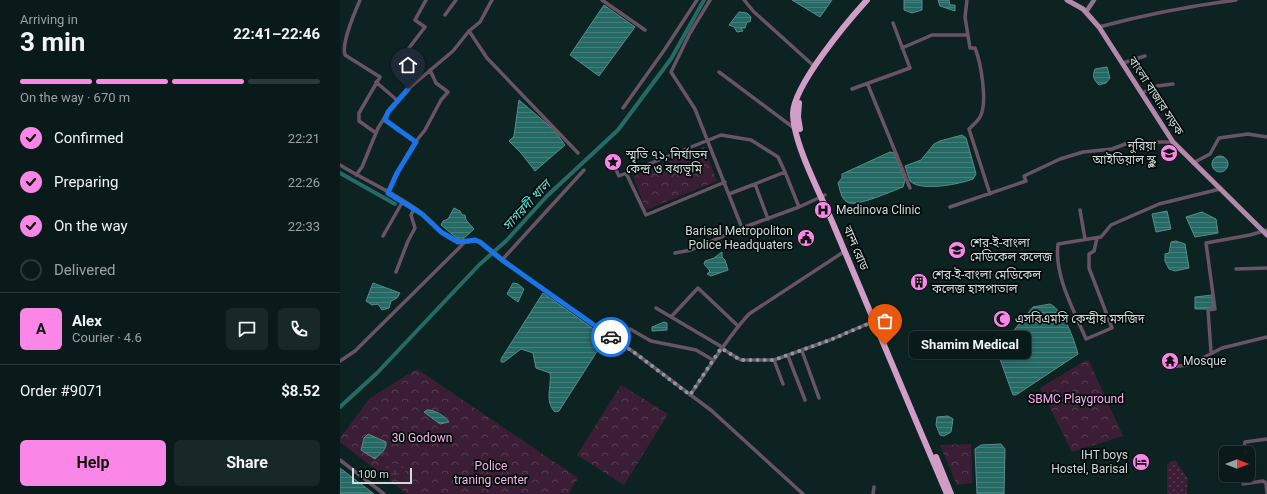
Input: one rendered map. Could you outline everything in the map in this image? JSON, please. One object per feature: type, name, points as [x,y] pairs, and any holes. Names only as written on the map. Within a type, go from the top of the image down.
[{"type":"highway","name":"বান্দ রোড","points":[[867,0],[815,66],[798,96],[794,113],[803,153],[823,196],[951,494]]},
{"type":"highway","name":"বান্দ রোড","points":[[867,0],[817,69],[798,105],[798,117],[802,137],[823,196],[875,321],[902,380],[946,494]]},
{"type":"main road","name":"বাংলা বাজার সড়ক","points":[[1067,0],[1079,6],[1099,27],[1172,142],[1220,190],[1266,232]]},
{"type":"street","points":[[360,0],[348,32],[344,51],[345,55],[380,77],[358,113],[359,121],[376,133]]},
{"type":"street","points":[[409,48],[425,27],[415,20],[426,0]]},
{"type":"street","points":[[445,15],[456,0]]},
{"type":"street","points":[[356,175],[362,167],[376,133],[385,120],[388,112],[408,89],[453,51],[469,32],[480,22],[492,0]]},
{"type":"street","points":[[602,0],[645,30]]},
{"type":"street","points":[[623,108],[665,49],[697,0]]},
{"type":"street","points":[[710,0],[690,33],[672,72],[695,109],[742,228]]},
{"type":"street","points":[[744,0],[754,12],[815,66]]},
{"type":"street","points":[[967,0],[965,17],[970,48],[975,48],[979,60],[982,91],[980,118],[969,129],[990,194]]},
{"type":"street","points":[[1086,12],[1094,0]]},
{"type":"street","points":[[1099,27],[1124,20],[1196,5],[1236,0]]},
{"type":"street","points":[[852,89],[868,85],[910,68],[893,22]]},
{"type":"street","points":[[469,32],[487,58],[578,153]]},
{"type":"street","points":[[902,48],[932,35],[968,35]]},
{"type":"street","points":[[1123,63],[1145,56]]},
{"type":"street","points":[[388,193],[397,173],[425,130],[441,100],[448,92],[436,83],[430,70]]},
{"type":"street","points":[[720,72],[797,130]]},
{"type":"street","points":[[376,82],[398,101]]},
{"type":"street","points":[[1142,93],[1157,86],[1173,84]]},
{"type":"street","points":[[868,85],[910,188]]},
{"type":"street","points":[[385,120],[416,142]]},
{"type":"street","points":[[1193,163],[1210,154],[1219,138],[1248,134],[1267,137]]},
{"type":"street","points":[[615,168],[619,176],[721,135],[751,140],[778,157],[799,207]]},
{"type":"street","points":[[950,207],[1026,181],[1024,176],[1060,159],[1083,152],[1112,149],[1128,143],[1172,142]]},
{"type":"street","points":[[340,165],[403,201],[441,232],[458,242],[475,240],[486,246],[501,259],[635,353],[690,395],[732,429],[803,494]]},
{"type":"street","points":[[501,259],[584,170]]},
{"type":"street","points":[[729,194],[785,172]]},
{"type":"street","points":[[626,173],[646,215],[725,182]]},
{"type":"street","points":[[755,184],[768,219]]},
{"type":"street","points":[[1097,238],[1094,251],[1089,254],[1089,268],[1112,328],[1086,339],[1064,284],[1057,253],[1058,244],[1097,238],[1101,236],[1111,225],[1159,204],[1220,190]]},
{"type":"street","points":[[675,253],[691,250],[823,196]]},
{"type":"street","points":[[383,236],[403,201]]},
{"type":"street","points":[[396,272],[408,241],[415,228],[411,215],[414,209]]},
{"type":"street","points":[[1080,210],[1085,239]]},
{"type":"street","points":[[1211,352],[1208,310],[1216,309],[1206,243],[1266,232]]},
{"type":"street","points":[[340,361],[354,351],[465,242]]},
{"type":"street","points":[[690,395],[737,325],[748,314],[845,251]]},
{"type":"street","points":[[1236,270],[1267,268]]},
{"type":"street","points":[[671,317],[698,288],[737,325]]},
{"type":"street","points":[[656,308],[740,360],[774,360],[788,356],[875,321]]},
{"type":"street","points":[[630,329],[648,340],[696,350],[713,360]]},
{"type":"street","points":[[1169,367],[1189,365],[1211,352],[1267,337]]},
{"type":"street","points":[[802,351],[819,398]]},
{"type":"street","points":[[788,356],[805,400]]},
{"type":"street","points":[[774,360],[783,384]]},
{"type":"street","points":[[1244,446],[1245,442],[1267,439]]},
{"type":"street","points":[[340,460],[384,494]]},
{"type":"street","points":[[1255,482],[1263,481],[1266,483],[1267,494]]},
{"type":"street","points":[[1245,482],[1254,482]]},
{"type":"street","points":[[873,494],[874,487]]},
{"type":"green space","points":[[704,147],[717,181],[646,210],[633,176]]},
{"type":"green space","name":"SBMC Playground","points":[[1088,359],[1123,436],[1072,452],[1040,388]]},
{"type":"green space","name":"30 Godown","points":[[417,369],[578,478],[568,494],[407,494],[340,442],[340,438],[370,398]]},
{"type":"green space","points":[[621,385],[668,414],[624,485],[577,455]]},
{"type":"green space","points":[[971,444],[972,483],[957,485],[940,445]]},
{"type":"green space","points":[[1175,460],[1188,479],[1187,494],[1167,494],[1167,464]]},
{"type":"green space","points":[[388,463],[398,464],[406,469],[404,476],[400,474],[395,477],[386,472],[386,465]]},
{"type":"water","points":[[792,0],[832,0],[820,17]]},
{"type":"water","points":[[904,0],[922,0],[922,10],[912,13],[904,10]]},
{"type":"water","points":[[938,0],[949,0],[950,5],[955,5],[955,11],[940,6]]},
{"type":"water","points":[[604,5],[635,27],[599,76],[570,55]]},
{"type":"water","points":[[739,12],[747,13],[751,17],[750,22],[747,22],[745,28],[741,28],[743,31],[737,32],[734,27],[729,25]]},
{"type":"water","points":[[1107,67],[1110,78],[1106,83],[1099,85],[1094,78],[1095,69]]},
{"type":"water","points":[[519,100],[554,130],[565,145],[535,171],[521,153],[509,141],[514,136]]},
{"type":"water","points":[[962,135],[966,138],[976,174],[973,179],[950,185],[931,187],[915,184],[910,181],[905,166],[921,160],[934,144]]},
{"type":"water","points":[[890,152],[894,153],[905,180],[903,187],[858,203],[845,201],[838,183],[842,178],[842,174]]},
{"type":"water","points":[[1220,156],[1226,158],[1228,164],[1226,170],[1220,172],[1214,170],[1212,164],[1214,158]]},
{"type":"water","points":[[454,208],[460,211],[462,215],[465,215],[466,220],[474,229],[462,240],[458,239],[441,225],[443,221],[448,219]]},
{"type":"water","points":[[1167,211],[1171,229],[1156,232],[1152,214]]},
{"type":"water","points":[[1202,212],[1216,219],[1218,233],[1195,237],[1186,217]]},
{"type":"water","points":[[1176,241],[1185,244],[1189,268],[1175,271],[1169,269],[1165,261],[1165,254],[1169,253],[1171,242]]},
{"type":"water","points":[[722,252],[722,257],[725,260],[728,270],[711,276],[707,274],[710,271],[704,264],[705,261],[714,258]]},
{"type":"water","points":[[373,283],[400,293],[397,298],[391,301],[389,308],[382,310],[378,304],[372,305],[366,301]]},
{"type":"water","points":[[513,283],[518,284],[524,289],[518,302],[507,294]]},
{"type":"water","points":[[543,293],[602,335],[603,342],[559,411],[555,412],[549,398],[550,373],[536,368],[533,353],[521,349],[504,362],[501,362],[501,359]]},
{"type":"water","points":[[1212,295],[1213,306],[1211,309],[1195,309],[1195,297]]},
{"type":"water","points":[[1050,304],[1064,319],[1071,333],[1078,354],[1016,395],[1013,395],[997,351],[1033,307]]},
{"type":"water","points":[[664,322],[667,323],[667,330],[652,331],[652,327]]},
{"type":"water","points":[[427,410],[440,414],[449,422],[440,424],[424,412]]},
{"type":"water","points":[[948,416],[953,419],[951,432],[944,436],[940,435],[936,425],[937,417]]},
{"type":"water","points":[[368,434],[386,442],[384,450],[375,459],[361,450],[364,438]]},
{"type":"water","points":[[1001,444],[1005,449],[1004,494],[977,494],[975,449],[981,445]]},
{"type":"water","points":[[340,468],[374,494],[340,494]]},
{"type":"waterway","name":"সাগরদী খাল","points":[[340,407],[377,373],[479,265],[507,240],[547,196],[618,130],[671,59],[704,0]]},
{"type":"waterway","points":[[340,173],[395,204]]},
{"type":"way so far","points":[[611,337],[668,377],[690,395],[721,348],[740,360],[774,360],[830,340],[875,321],[885,345]]},
{"type":"place","name":"নুরিয়া আইডিয়াল স্কুল","points":[[1169,153]]},
{"type":"place","name":"স্মৃতি ৭১, নির্যাতন কেন্দ্র ও বধ্যভূমি","points":[[613,162]]},
{"type":"place","name":"Medinova Clinic","points":[[823,210]]},
{"type":"place","name":"Barisal Metropoliton Police Headquaters","points":[[806,238]]},
{"type":"place","name":"শের-ই-বাংলা মেডিকেল কলেজ","points":[[957,250]]},
{"type":"place","name":"শের-ই-বাংলা মেডিকেল কলেজ হাসপাতাল","points":[[919,282]]},
{"type":"place","name":"এসবিএমসি কেন্দ্রীয় মসজিদ","points":[[1002,319]]},
{"type":"place","name":"Shamim Medical","points":[[885,345]]},
{"type":"place","name":"Mosque","points":[[1170,361]]},
{"type":"place","name":"IHT boys Hostel, Barisal","points":[[1141,462]]},
{"type":"route","points":[[408,89],[388,112],[385,120],[416,142],[397,173],[388,193],[400,199],[422,214],[441,232],[458,242],[475,240],[480,242],[502,260],[611,337]]},
{"type":"park label","name":"Police traning center","points":[[491,473]]}]
